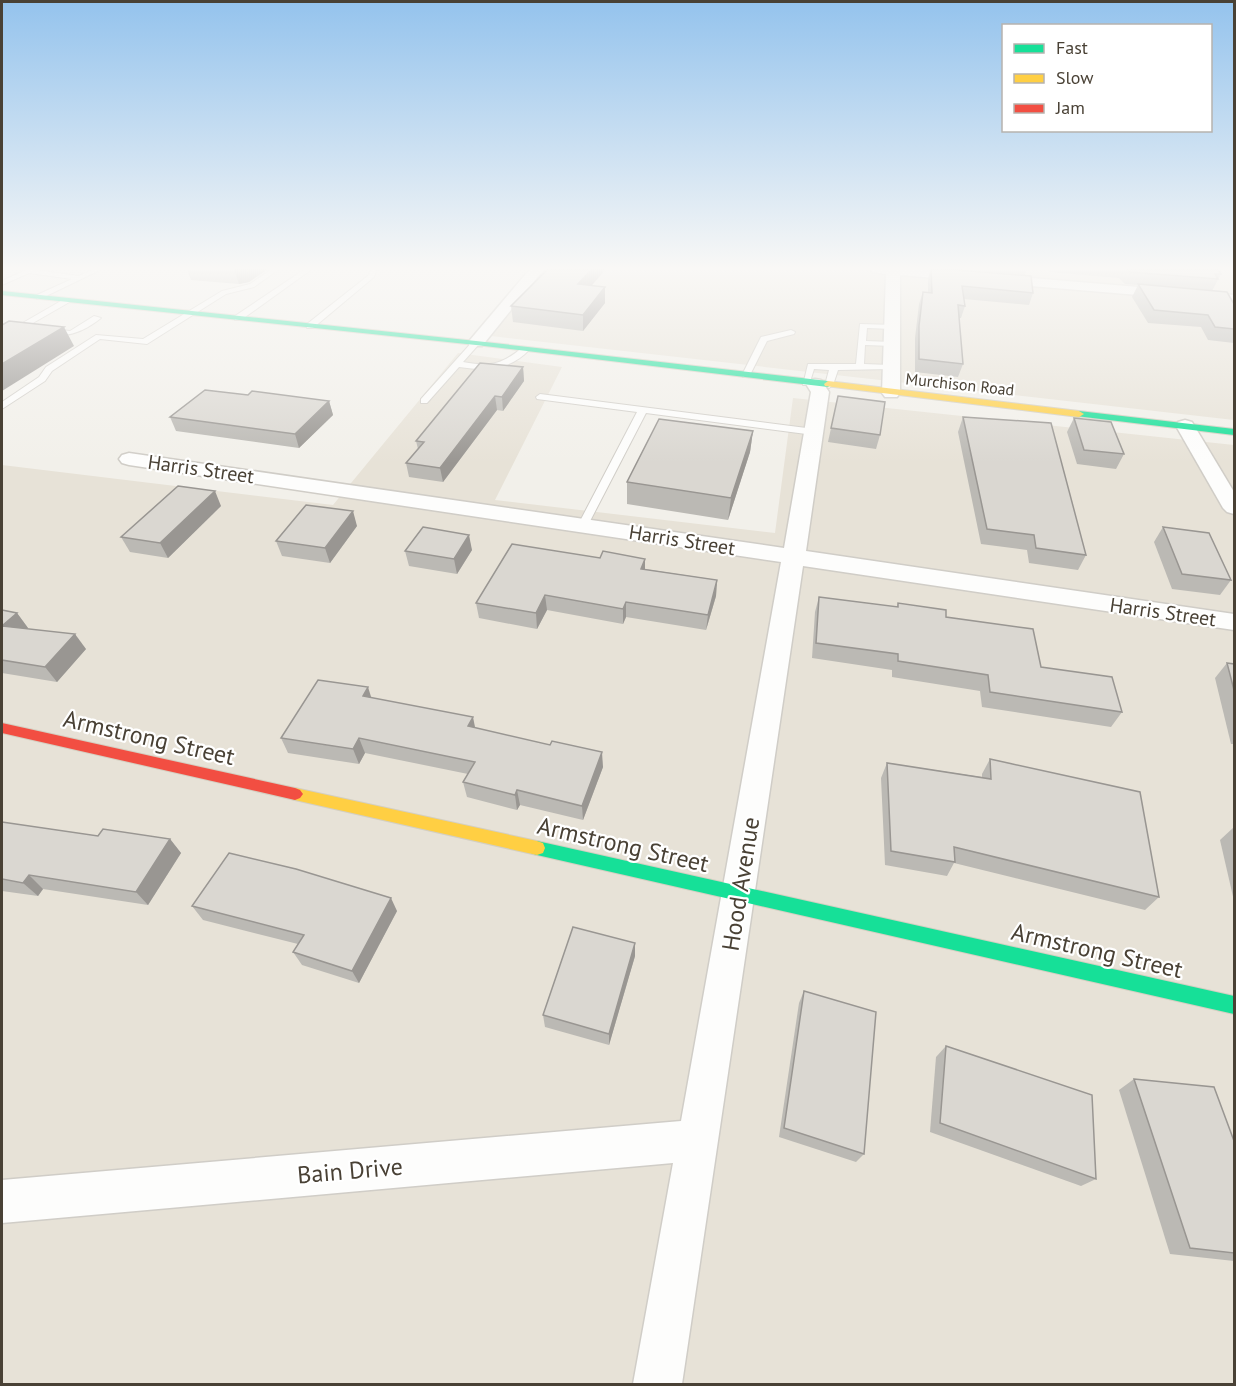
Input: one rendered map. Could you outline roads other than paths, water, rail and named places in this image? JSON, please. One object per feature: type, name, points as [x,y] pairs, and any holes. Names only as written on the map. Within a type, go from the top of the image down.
[{"type":"main road","name":"Murchison Road","points":[[385,334],[746,375],[821,380],[891,393],[1234,432]]},
{"type":"main road","name":"Armstrong Street","points":[[2,728],[1234,1005]]},
{"type":"street","points":[[476,343],[484,334]]},
{"type":"street","points":[[891,393],[892,334]]},
{"type":"street","name":"Hood Avenue","points":[[658,1384],[740,894],[821,380]]},
{"type":"street","points":[[1185,426],[1234,507]]},
{"type":"street","name":"Harris Street","points":[[129,459],[1234,622]]},
{"type":"street","name":"Bain Drive","points":[[2,1202],[699,1140]]},
{"type":"lane","points":[[2,406],[42,380],[49,369],[99,337],[144,342],[157,334]]},
{"type":"lane","points":[[746,375],[764,339],[785,334]]},
{"type":"lane","points":[[860,366],[863,334]]},
{"type":"lane","points":[[424,402],[476,343]]},
{"type":"lane","points":[[862,343],[892,344]]},
{"type":"lane","points":[[457,364],[486,368],[501,367],[526,349]]},
{"type":"lane","points":[[821,380],[860,366],[890,367]]},
{"type":"lane","points":[[540,397],[814,432]]},
{"type":"lane","points":[[583,525],[643,410]]}]
